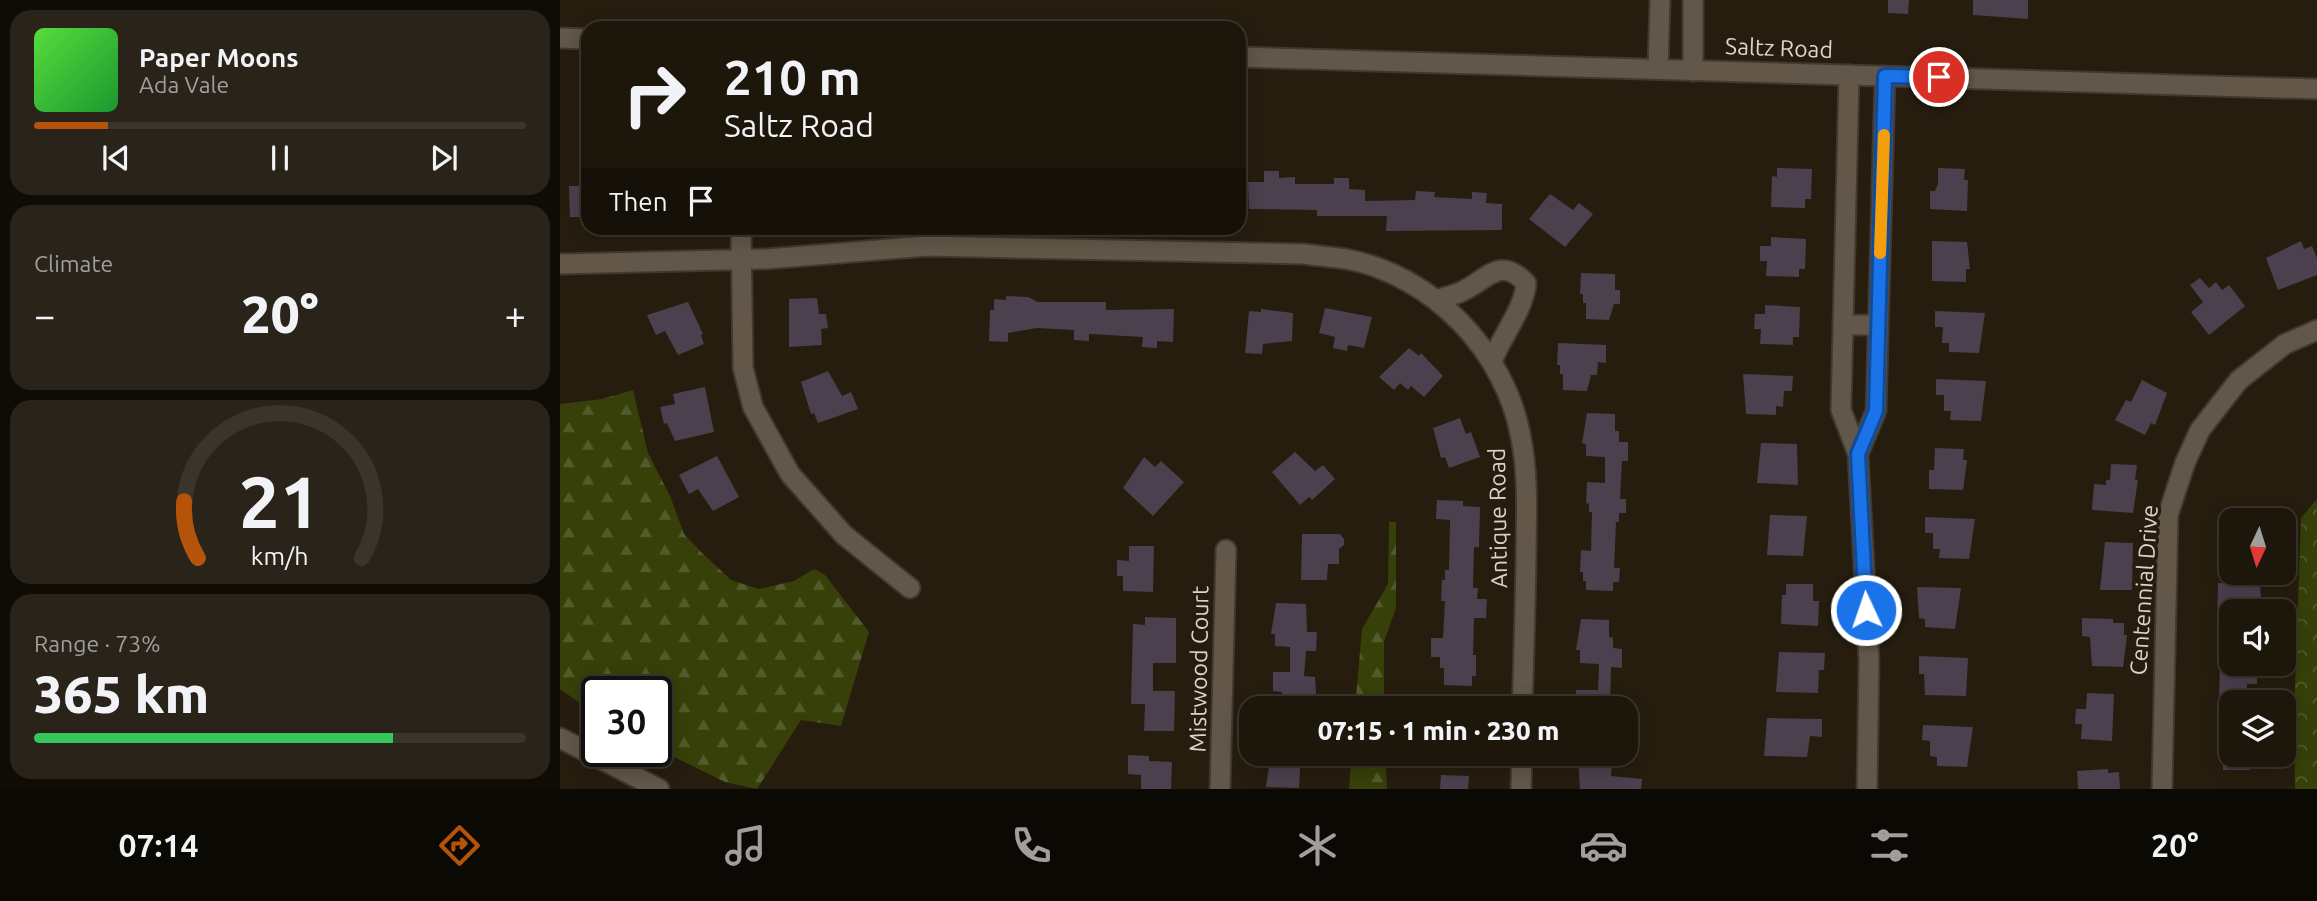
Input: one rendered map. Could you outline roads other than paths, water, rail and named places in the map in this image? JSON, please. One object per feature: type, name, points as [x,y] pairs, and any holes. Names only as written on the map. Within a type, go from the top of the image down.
[{"type":"street","points":[[1658,69],[1660,0]]},
{"type":"street","points":[[1693,0],[1693,71]]},
{"type":"street","points":[[560,38],[581,39]]},
{"type":"street","name":"Saltz Road","points":[[1246,57],[2317,89]]},
{"type":"street","points":[[1849,75],[1841,410],[1858,454],[1869,661],[1867,789]]},
{"type":"street","points":[[1858,454],[1876,411],[1885,76]]},
{"type":"street","points":[[742,235],[743,368],[753,407],[790,474],[844,535],[910,588]]},
{"type":"street","name":"Antique Road","points":[[560,264],[744,258],[927,246],[1304,254],[1348,259],[1394,275],[1436,300],[1471,333],[1493,359],[1512,402],[1522,438],[1527,495],[1522,696]]},
{"type":"street","points":[[1436,300],[1462,291],[1500,269],[1515,271],[1526,284],[1525,297],[1504,332],[1493,359]]},
{"type":"street","points":[[1843,325],[1878,326]]},
{"type":"street","name":"Centennial Drive","points":[[2162,789],[2168,515],[2185,463],[2200,430],[2239,380],[2285,344],[2317,330]]},
{"type":"street","name":"Mistwood Court","points":[[1220,789],[1226,550]]},
{"type":"street","points":[[560,738],[659,789]]},
{"type":"street","points":[[1521,789],[1522,766]]}]
